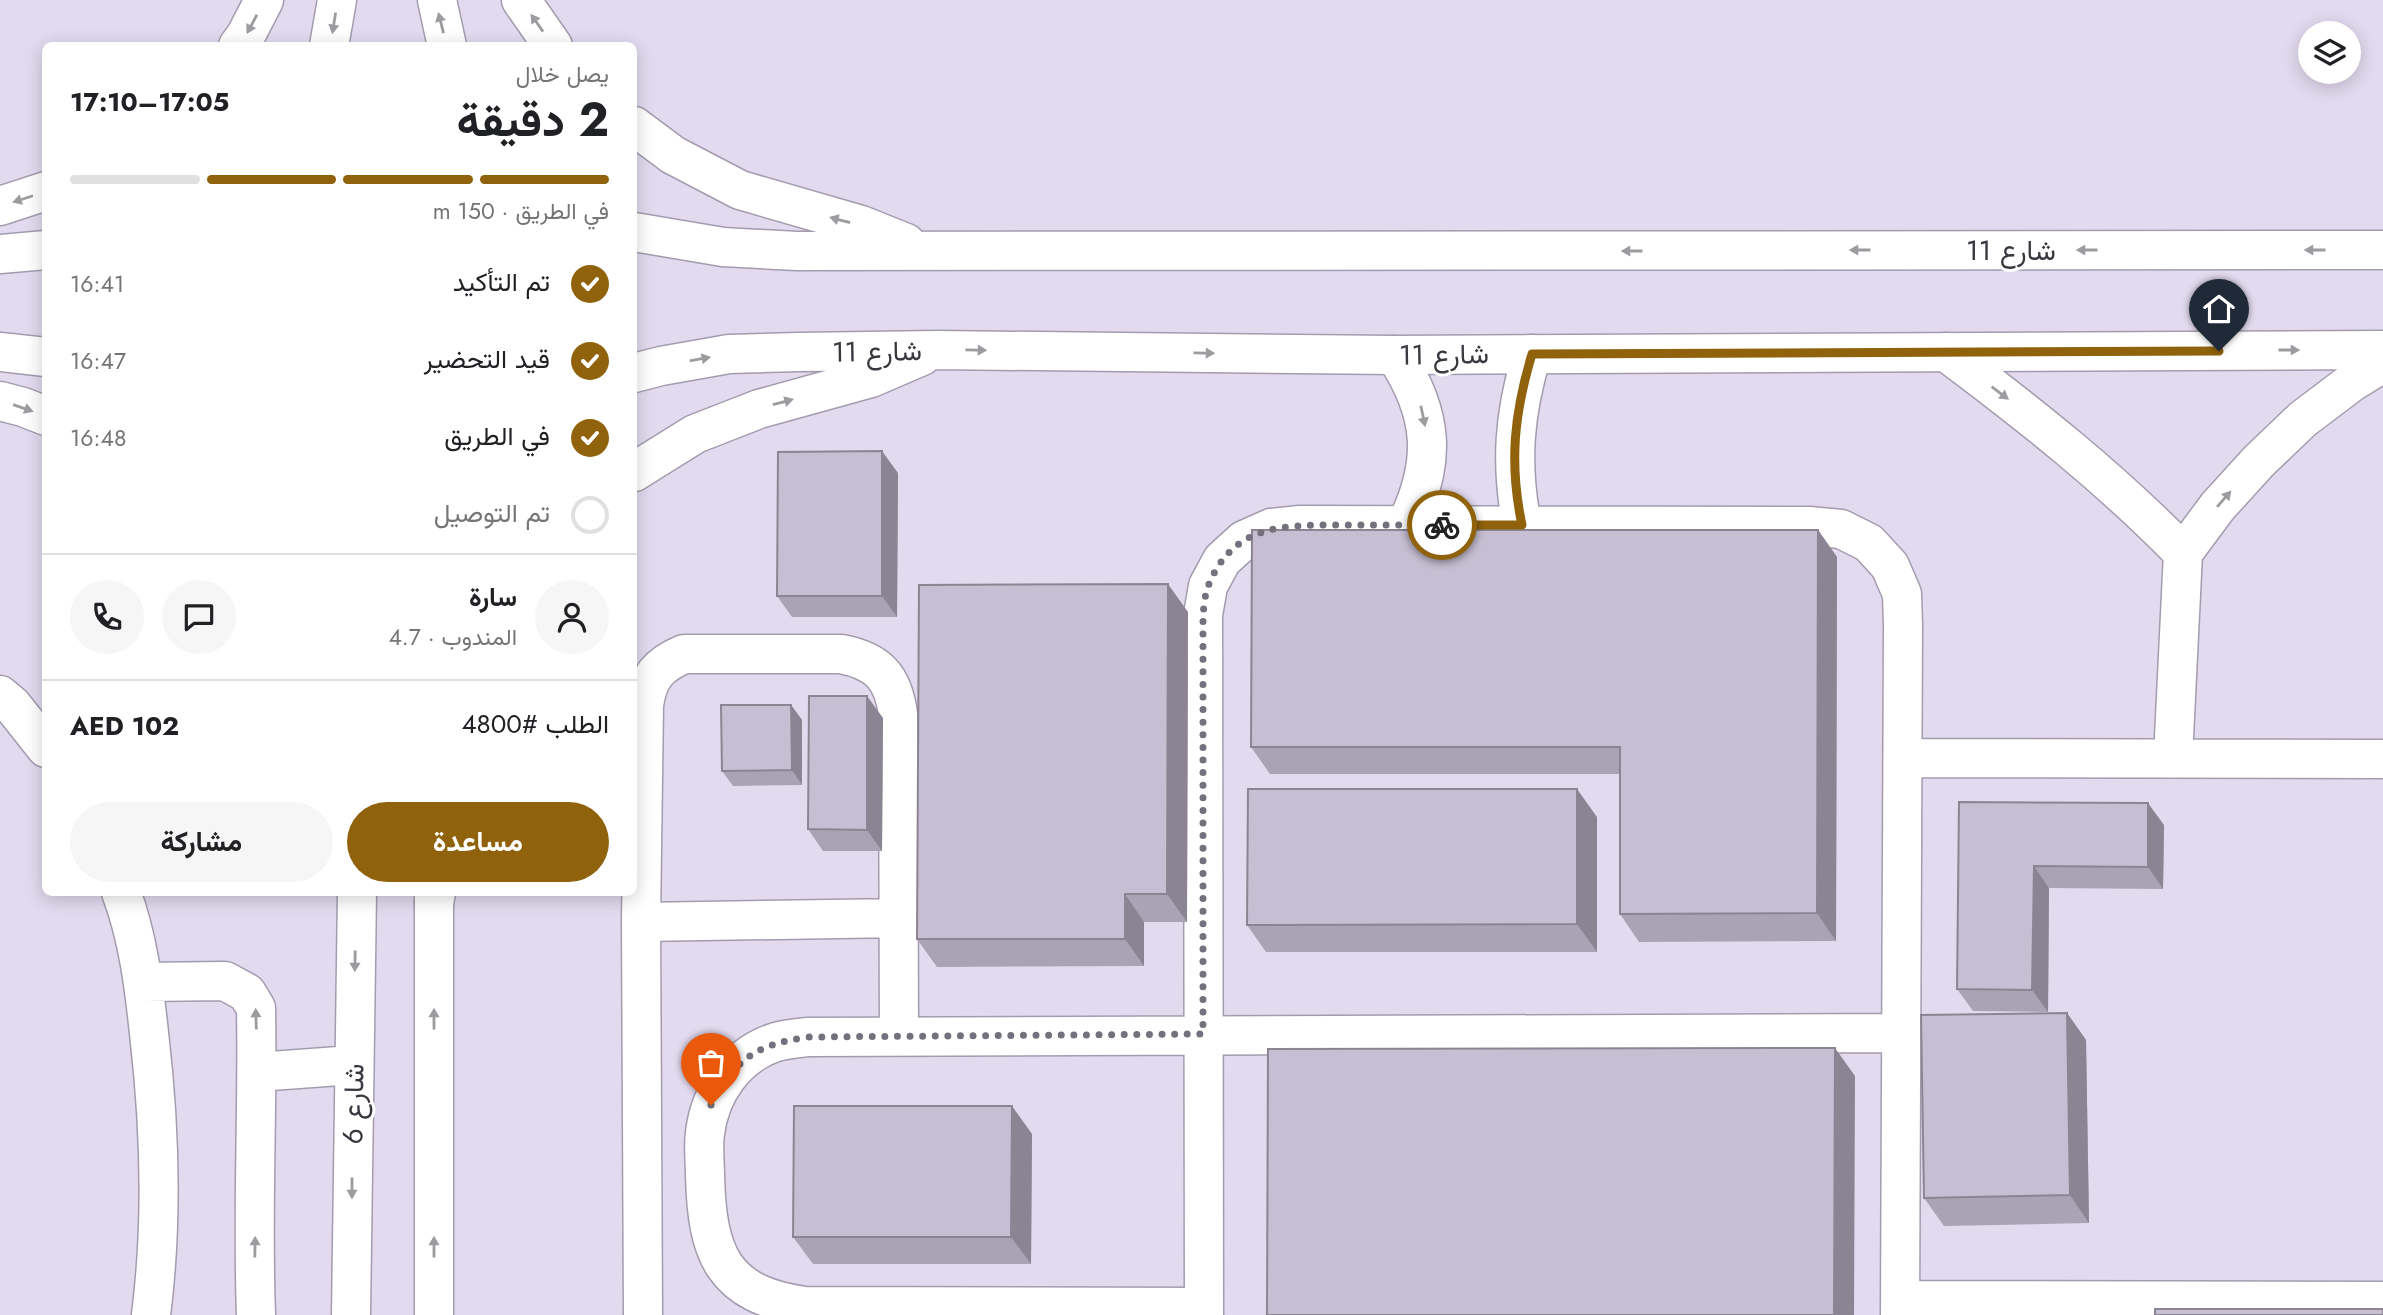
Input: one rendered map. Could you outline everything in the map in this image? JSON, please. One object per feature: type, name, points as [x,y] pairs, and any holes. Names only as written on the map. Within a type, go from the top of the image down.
[{"type":"main road","points":[[240,42],[264,0]]},
{"type":"main road","points":[[330,42],[337,0]]},
{"type":"main road","points":[[437,0],[446,42]]},
{"type":"main road","points":[[521,0],[550,42]]},
{"type":"main road","points":[[637,128],[673,155],[740,190],[861,225],[928,251]]},
{"type":"main road","points":[[0,206],[42,192]]},
{"type":"main road","name":"شارع 11","points":[[637,233],[723,247],[797,251],[2383,250]]},
{"type":"main road","points":[[0,254],[42,250]]},
{"type":"main road","points":[[637,470],[695,434],[760,409],[871,378],[937,350]]},
{"type":"main road","name":"شارع 11","points":[[637,372],[729,354],[937,350],[1395,355],[2383,350]]},
{"type":"main road","points":[[0,352],[42,357]]},
{"type":"main road","points":[[1946,352],[2077,453],[2137,506],[2183,553]]},
{"type":"main road","points":[[1522,525],[1514,468],[1514,439],[1517,410],[1532,354]]},
{"type":"main road","points":[[1395,355],[1412,380],[1422,409],[1427,439],[1427,469],[1419,498],[1406,525]]},
{"type":"main road","points":[[2173,758],[2183,553],[2218,506],[2259,461],[2303,419],[2351,382],[2383,363]]},
{"type":"main road","points":[[0,401],[42,414]]},
{"type":"main road","points":[[1900,1033],[1203,1034],[808,1037],[776,1042],[749,1055],[726,1077],[711,1105],[705,1135],[706,1213],[712,1242],[727,1269],[748,1289],[776,1302],[805,1306],[1204,1311],[1203,1034],[1203,615],[1208,586],[1222,560],[1244,540],[1271,528],[1300,525],[1809,526],[1840,529],[1869,543],[1890,566],[1902,594],[1900,1307],[2125,1307],[2383,1301]]},
{"type":"main road","points":[[643,1315],[643,705],[646,688],[655,673],[668,661],[684,654],[841,654],[860,657],[875,666],[888,679],[896,696],[898,714],[899,1036]]},
{"type":"main road","points":[[0,695],[12,705],[42,743]]},
{"type":"main road","points":[[1903,758],[2383,759]]},
{"type":"main road","points":[[123,896],[144,982],[156,1098],[159,1193],[150,1315]]},
{"type":"main road","name":"شارع 6","points":[[351,1315],[357,896]]},
{"type":"main road","points":[[435,896],[435,1315]]},
{"type":"main road","points":[[641,922],[899,918]]},
{"type":"main road","points":[[144,982],[225,981],[247,993],[256,1008],[256,1315]]},
{"type":"main road","points":[[257,1072],[353,1065]]},
{"type":"building","points":[[882,451],[882,596],[777,596],[778,452]]},
{"type":"building","points":[[1252,530],[1818,530],[1817,913],[1620,914],[1620,747],[1251,747]]},
{"type":"building","points":[[1168,584],[1167,894],[1125,894],[1125,939],[917,939],[919,585]]},
{"type":"building","points":[[809,696],[867,696],[867,830],[808,829]]},
{"type":"building","points":[[721,705],[791,705],[792,770],[722,771]]},
{"type":"building","points":[[1248,789],[1577,789],[1577,924],[1247,925]]},
{"type":"building","points":[[1959,802],[2148,803],[2148,867],[2034,866],[2032,990],[1957,989]]},
{"type":"building","points":[[2067,1013],[2070,1195],[1924,1198],[1921,1015]]},
{"type":"building","points":[[1835,1048],[1834,1315],[1267,1315],[1268,1049]]},
{"type":"building","points":[[794,1106],[1012,1106],[1011,1237],[793,1237]]},
{"type":"building","points":[[2155,1309],[2383,1309],[2383,1315],[2155,1315]]},
{"type":"way so far","points":[[711,1105],[726,1077],[749,1055],[776,1042],[808,1037],[1203,1034],[1203,615],[1208,586],[1222,560],[1244,540],[1271,528],[1300,525],[1442,525]]},
{"type":"route","points":[[1442,525],[1522,525],[1516,497],[1514,439],[1517,410],[1532,354],[2219,351]]}]
